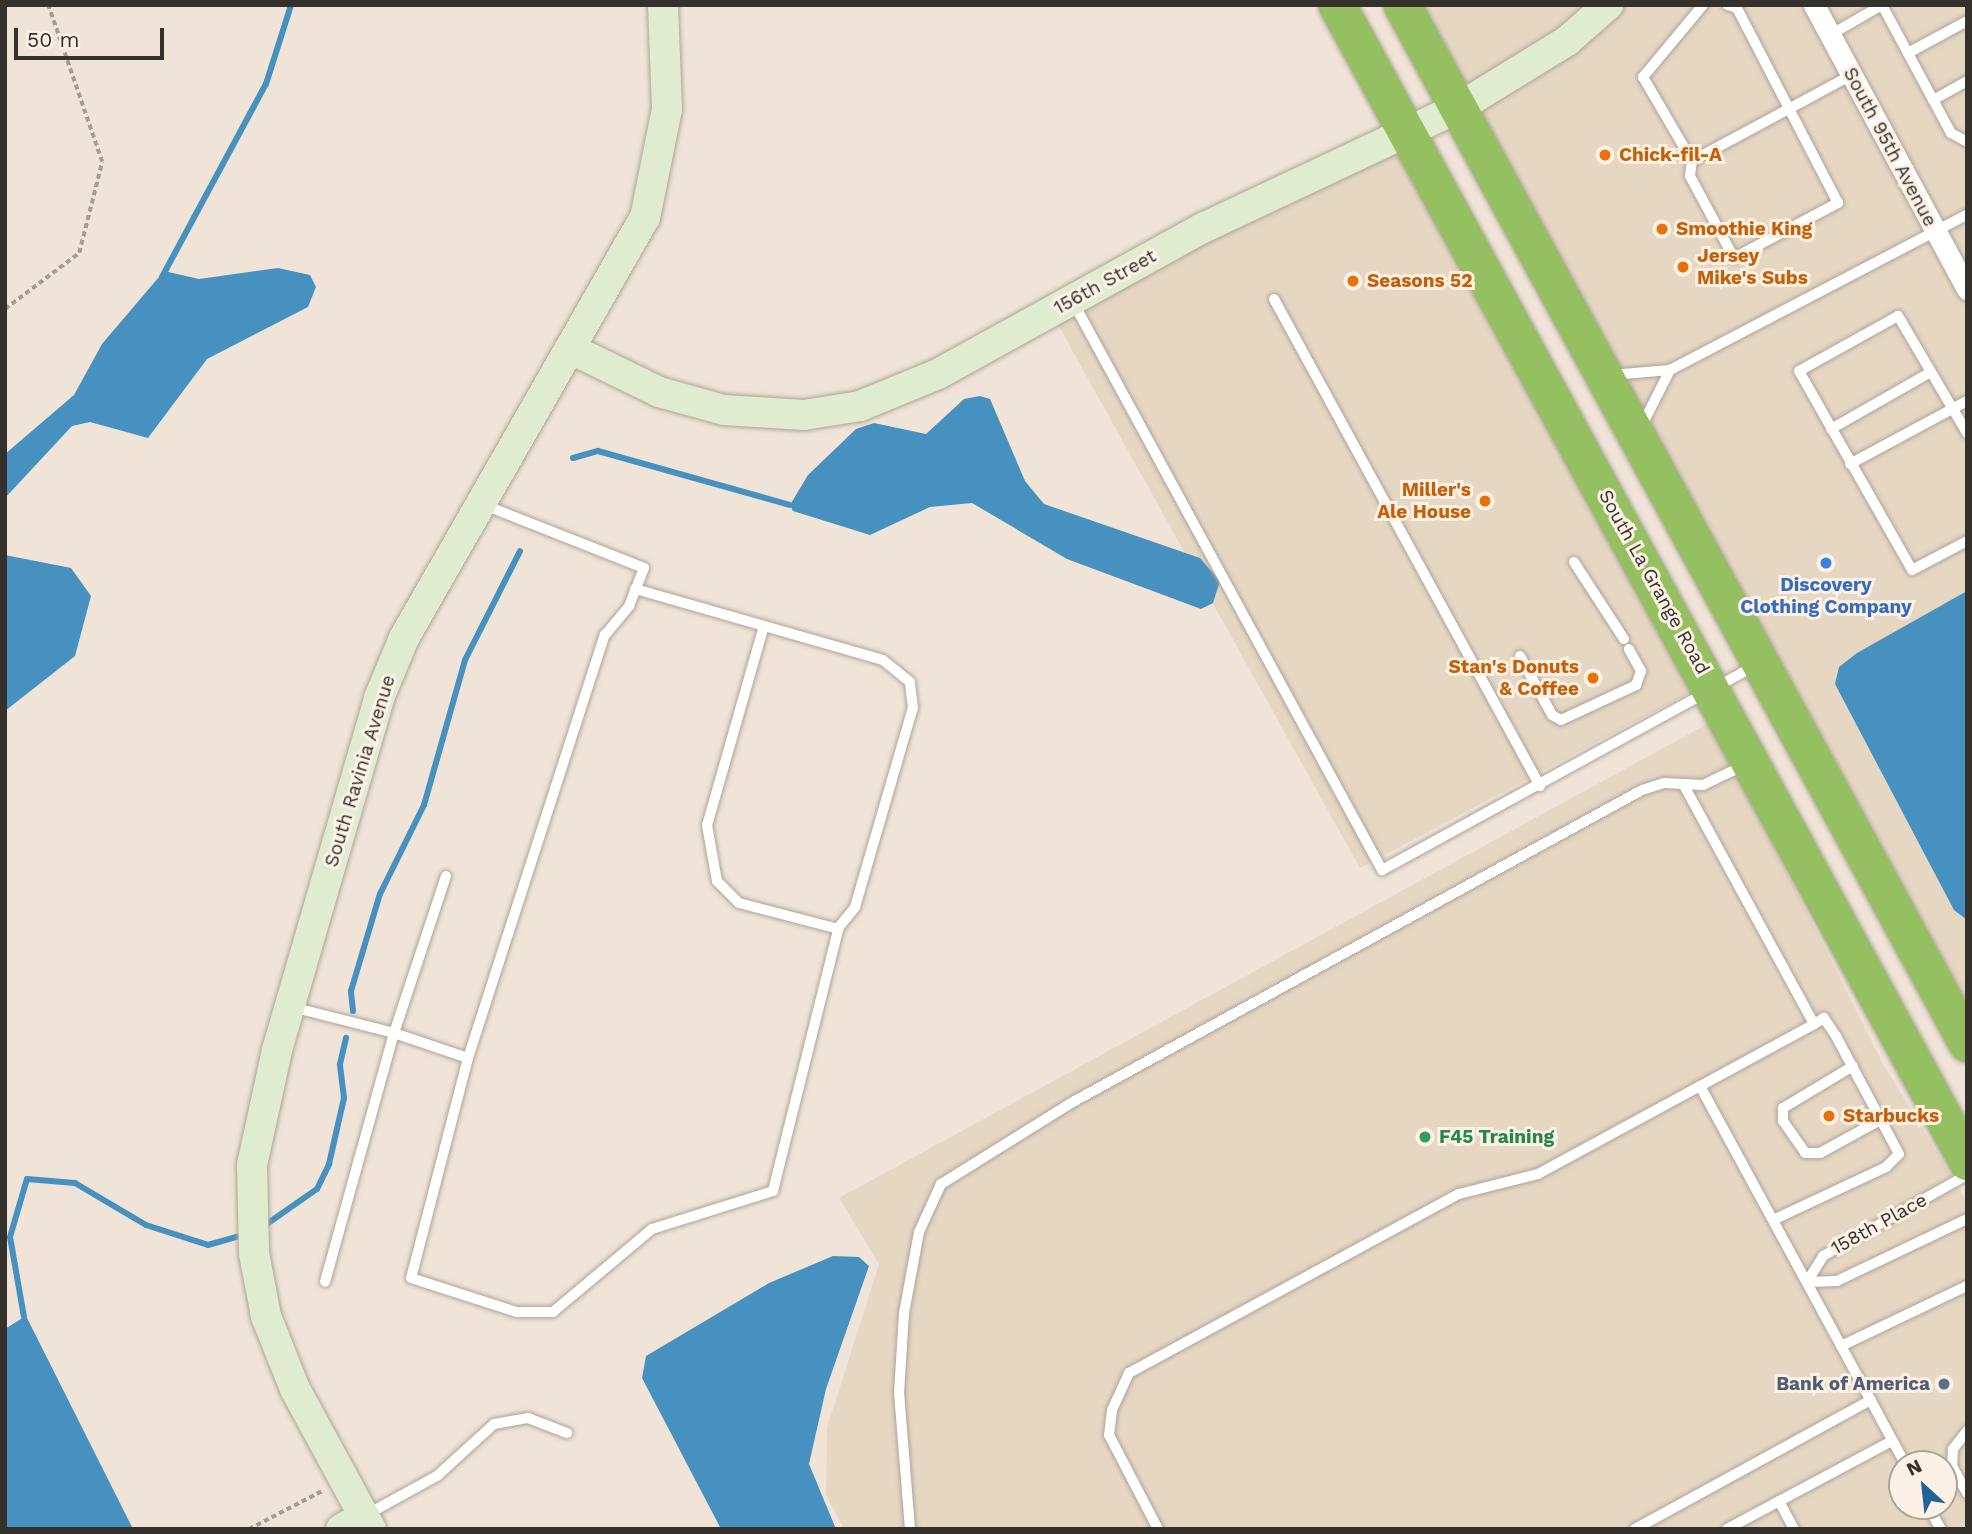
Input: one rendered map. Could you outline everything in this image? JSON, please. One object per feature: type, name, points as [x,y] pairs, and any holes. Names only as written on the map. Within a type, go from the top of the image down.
[{"type":"highway","name":"South La Grange Road","points":[[1337,5],[1713,690],[1967,1161]]},
{"type":"highway","points":[[1402,5],[1757,665],[1967,1044]]},
{"type":"street","name":"South Ravinia Avenue","points":[[359,1525],[344,1480],[295,1389],[266,1316],[254,1253],[252,1165],[290,1007],[379,698],[404,638],[573,350],[645,218],[660,162],[667,109],[663,5]]},
{"type":"street","name":"156th Street","points":[[573,350],[690,402],[763,415],[804,415],[900,392],[1203,228],[1406,135],[1458,108],[1567,41],[1608,5]]},
{"type":"street","name":"South 95th Avenue","points":[[1814,5],[1967,289]]},
{"type":"lane","points":[[1703,5],[1643,77],[1692,161],[1690,176],[1734,258],[1838,203],[1737,8],[1727,5]]},
{"type":"lane","points":[[1830,35],[1882,5],[1951,133],[1967,142]]},
{"type":"lane","points":[[1908,53],[1967,21]]},
{"type":"lane","points":[[1692,161],[1852,75]]},
{"type":"lane","points":[[1933,100],[1967,81]]},
{"type":"lane","points":[[1602,376],[1670,370],[1967,215]]},
{"type":"lane","points":[[1274,299],[1540,786]]},
{"type":"lane","points":[[1072,300],[1382,870],[1757,665]]},
{"type":"lane","points":[[1967,433],[1898,316],[1799,371],[1912,570],[1967,541]]},
{"type":"lane","points":[[1635,437],[1670,370]]},
{"type":"lane","points":[[1831,429],[1931,372]]},
{"type":"lane","points":[[1850,464],[1967,401]]},
{"type":"lane","points":[[483,504],[644,568],[635,590],[605,635],[468,1058],[411,1278],[517,1312],[553,1312],[652,1229],[773,1191],[839,929],[855,907],[913,709],[910,682],[883,660],[763,629],[635,590]]},
{"type":"lane","points":[[1520,656],[1552,715],[1561,720],[1636,685],[1641,671],[1626,644],[1602,612],[1574,562]]},
{"type":"lane","points":[[763,629],[707,825],[717,881],[739,903],[839,929]]},
{"type":"lane","points":[[910,1529],[899,1393],[904,1313],[919,1232],[942,1184],[1071,1103],[1642,790],[1682,784],[1703,785],[1751,762]]},
{"type":"lane","points":[[1682,784],[1814,1024]]},
{"type":"lane","points":[[326,1282],[394,1033],[446,876]]},
{"type":"lane","points":[[290,1007],[394,1033],[468,1058]]},
{"type":"lane","points":[[1158,1529],[1110,1435],[1112,1410],[1129,1373],[1460,1194],[1538,1174],[1824,1018],[1853,1066],[1899,1154],[1886,1167],[1773,1220]]},
{"type":"lane","points":[[1853,1066],[1783,1108],[1783,1121],[1805,1153],[1820,1153],[1882,1119]]},
{"type":"lane","points":[[1700,1086],[1897,1450]]},
{"type":"lane","name":"158th Place","points":[[1807,1282],[1823,1256],[1967,1175]]},
{"type":"lane","name":"158th Place","points":[[1807,1282],[1838,1281],[1967,1219]]},
{"type":"lane","points":[[1841,1346],[1967,1286]]},
{"type":"lane","points":[[1635,1529],[1871,1400]]},
{"type":"lane","points":[[359,1525],[437,1476],[494,1424],[528,1418],[567,1433]]},
{"type":"lane","points":[[1967,1431],[1953,1449],[1952,1466],[1967,1493]]},
{"type":"lane","points":[[1727,1529],[1892,1441]]},
{"type":"lane","points":[[1779,1501],[1794,1529]]},
{"type":"path","points":[[5,309],[79,253],[102,162],[48,5]]},
{"type":"path","points":[[249,1529],[344,1480]]},
{"type":"shaded area","points":[[1408,5],[1967,5],[1967,1034]]},
{"type":"shaded area","points":[[1401,152],[1702,686],[1360,868],[1057,323],[1212,236]]},
{"type":"shaded area","points":[[1711,722],[1882,1062],[1967,1202],[1967,1529],[844,1529],[826,1495],[827,1428],[879,1264],[839,1198]]},
{"type":"water","points":[[278,268],[310,275],[316,287],[308,307],[207,359],[148,438],[90,422],[72,426],[5,498],[5,454],[74,395],[102,344],[164,271],[199,279]]},
{"type":"water","points":[[980,396],[990,399],[1025,481],[1044,504],[1200,558],[1220,581],[1213,603],[1201,609],[1067,559],[972,503],[930,507],[870,535],[793,511],[790,505],[808,475],[856,429],[874,423],[926,434],[964,399]]},
{"type":"water","points":[[5,555],[71,568],[91,596],[75,656],[5,711]]},
{"type":"water","points":[[1967,591],[1967,920],[1954,910],[1835,684],[1839,667],[1857,653]]},
{"type":"water","points":[[833,1256],[859,1257],[869,1266],[826,1389],[809,1464],[836,1529],[721,1529],[642,1378],[646,1356],[769,1283]]},
{"type":"water","points":[[24,1317],[27,1318],[133,1529],[5,1529],[5,1329]]},
{"type":"waterway","points":[[162,277],[266,84],[291,5]]},
{"type":"waterway","points":[[573,458],[598,451],[790,505]]},
{"type":"waterway","points":[[353,1011],[351,991],[380,894],[424,805],[465,660],[520,551]]},
{"type":"waterway","points":[[261,1228],[317,1189],[329,1164],[344,1098],[340,1064],[346,1038]]},
{"type":"waterway","points":[[24,1317],[10,1237],[27,1179],[75,1183],[146,1225],[208,1245],[244,1235]]},
{"type":"place","name":"Chick-fil-A","points":[[1605,155]]},
{"type":"place","name":"Smoothie King","points":[[1662,229]]},
{"type":"place","name":"Jersey Mike's Subs","points":[[1683,267]]},
{"type":"place","name":"Seasons 52","points":[[1353,281]]},
{"type":"place","name":"Miller's Ale House","points":[[1485,501]]},
{"type":"place","name":"Discovery Clothing Company","points":[[1826,563]]},
{"type":"place","name":"Stan's Donuts & Coffee","points":[[1593,678]]},
{"type":"place","name":"Starbucks","points":[[1829,1116]]},
{"type":"place","name":"F45 Training","points":[[1425,1137]]},
{"type":"place","name":"Bank of America","points":[[1944,1384]]}]
